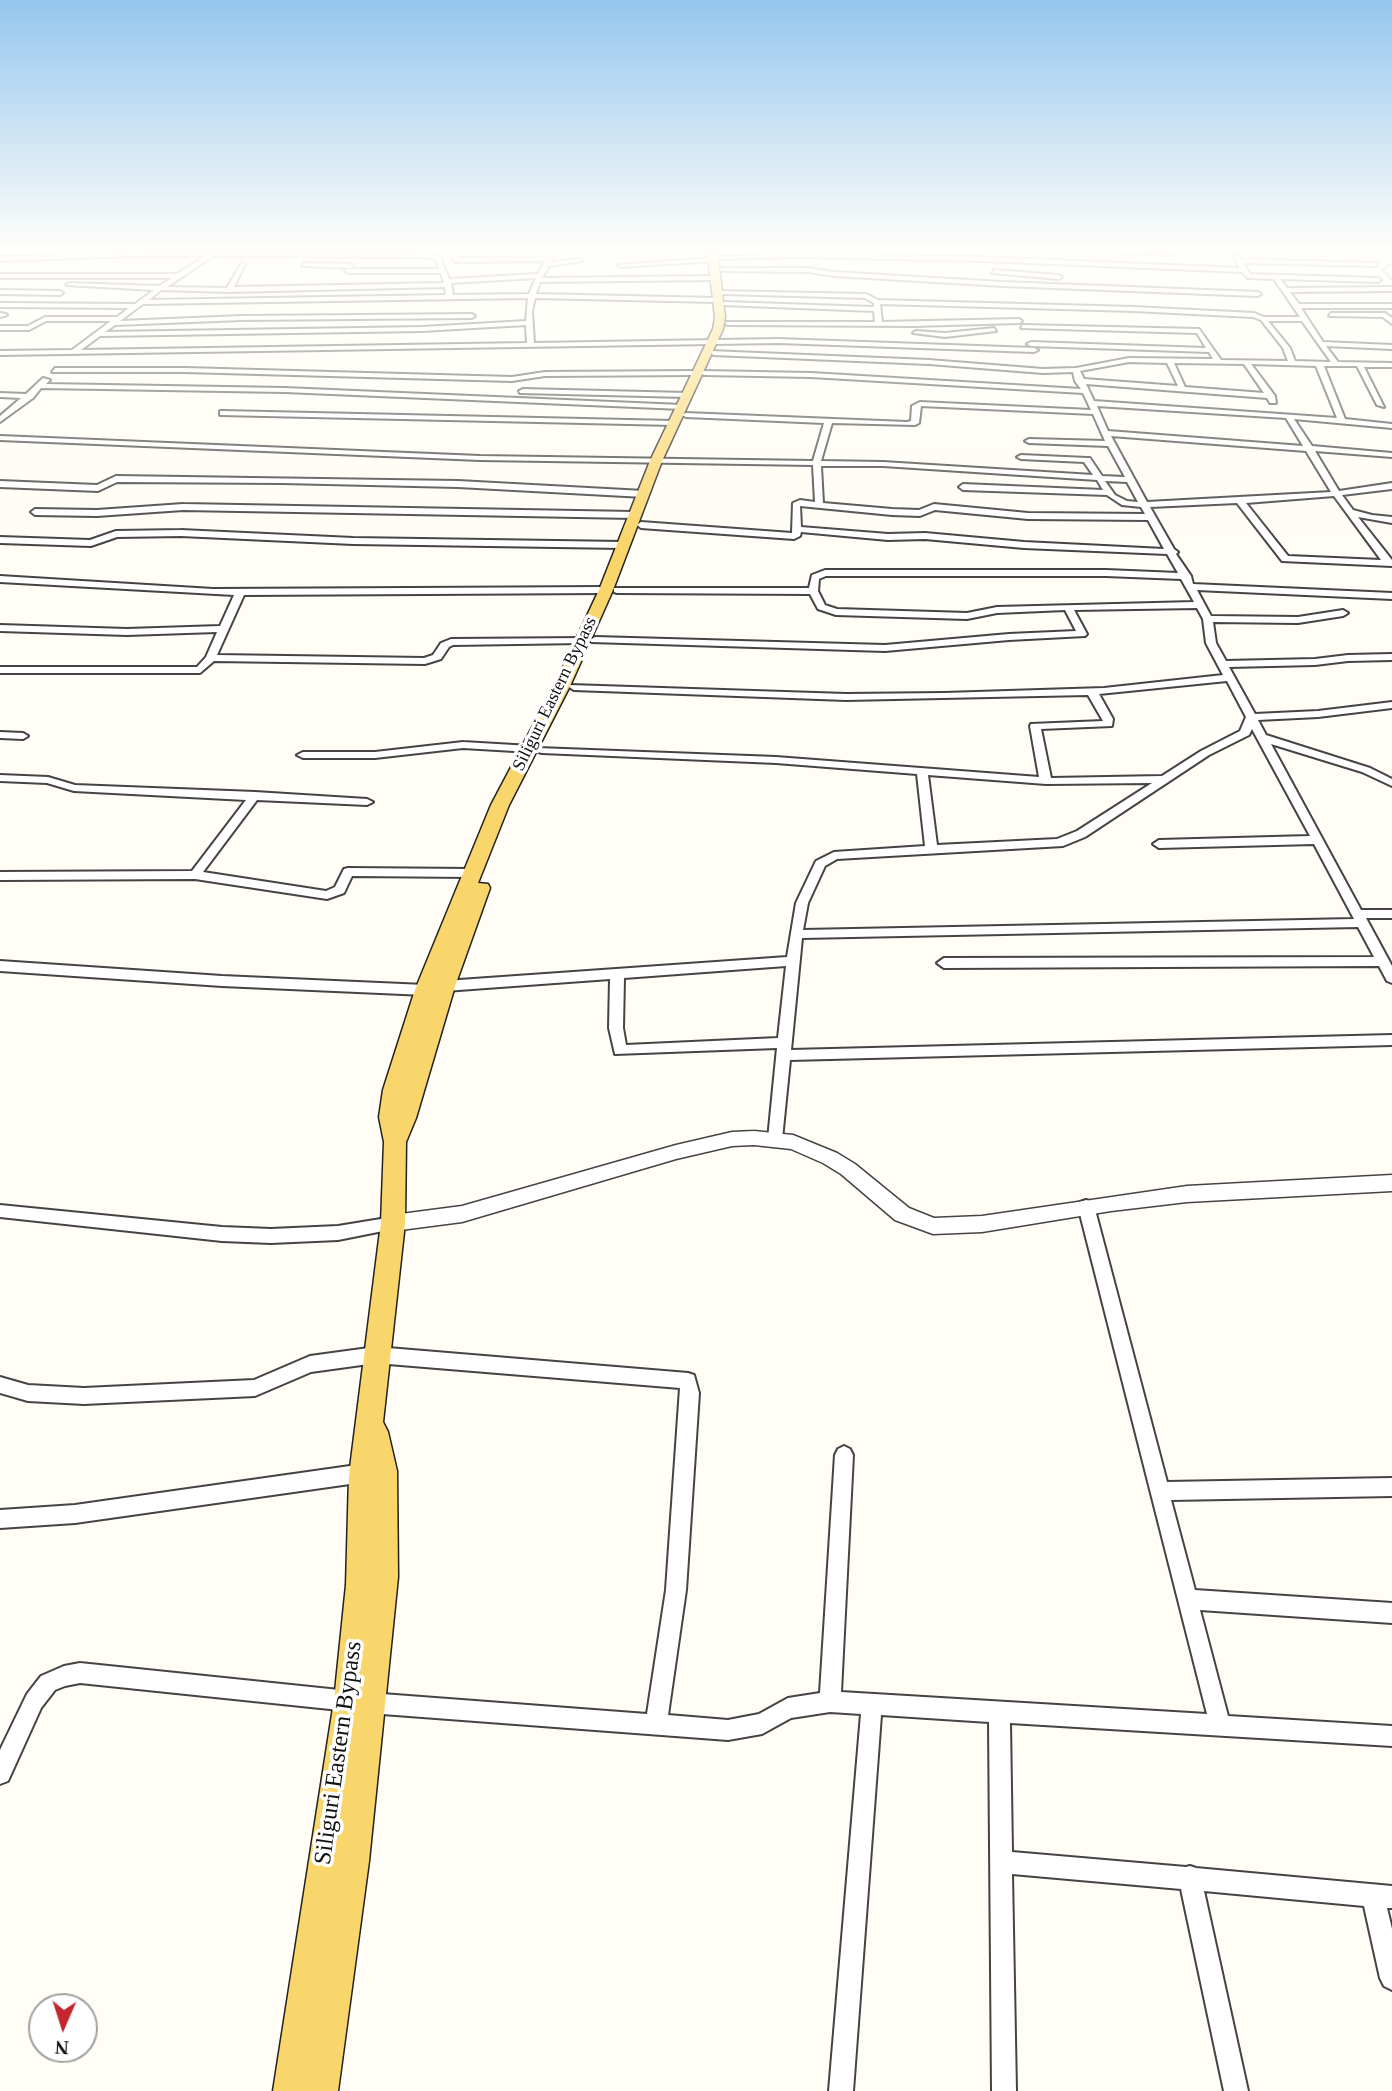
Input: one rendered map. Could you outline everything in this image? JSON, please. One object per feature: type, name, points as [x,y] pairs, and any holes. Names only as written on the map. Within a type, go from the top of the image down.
[{"type":"main road","name":"Siliguri Eastern Bypass","points":[[320,2091],[352,1861],[364,1473],[393,1223],[396,1142],[444,986],[536,749],[611,590],[682,410],[714,347]]},
{"type":"main road","name":"Siliguri Eastern Bypass","points":[[611,590],[623,545],[638,520],[644,494],[661,461]]},
{"type":"main road","name":"Siliguri Eastern Bypass","points":[[396,1142],[390,1117],[394,1090],[425,990],[500,805],[574,687],[588,640]]},
{"type":"main road","name":"Siliguri Eastern Bypass","points":[[291,2091],[359,1702],[384,1577],[383,1471],[371,1413]]},
{"type":"street","points":[[0,420],[30,396],[80,347]]},
{"type":"street","points":[[0,353],[432,347]]},
{"type":"street","points":[[722,347],[1043,371],[1080,381],[1129,360],[1392,365]]},
{"type":"street","points":[[1015,347],[1212,350]]},
{"type":"street","points":[[1033,347],[1043,371]]},
{"type":"street","points":[[1210,347],[1218,361]]},
{"type":"street","points":[[1285,347],[1293,363]]},
{"type":"street","points":[[1322,347],[1336,364]]},
{"type":"street","points":[[1169,360],[1183,390]]},
{"type":"street","points":[[1246,362],[1309,448],[1336,493],[1389,563]]},
{"type":"street","points":[[1319,363],[1342,421]]},
{"type":"street","points":[[1359,364],[1381,404]]},
{"type":"street","points":[[55,370],[185,370],[526,378],[545,374],[811,374],[1080,381],[1271,396]]},
{"type":"street","points":[[517,401],[526,378]]},
{"type":"street","points":[[1080,381],[1110,444],[1201,605],[1208,619],[1211,643],[1229,678],[1392,978]]},
{"type":"street","points":[[40,386],[285,390],[911,424],[915,423],[916,406],[920,404],[1092,407],[1285,416],[1392,426]]},
{"type":"street","points":[[523,391],[682,410]]},
{"type":"street","points":[[0,395],[30,396]]},
{"type":"street","points":[[223,413],[682,410]]},
{"type":"street","points":[[819,505],[817,462],[829,420]]},
{"type":"street","points":[[1105,433],[1392,455]]},
{"type":"street","points":[[0,438],[481,458],[817,462],[1130,480]]},
{"type":"street","points":[[1029,441],[1110,444]]},
{"type":"street","points":[[1021,457],[1087,460],[1108,494]]},
{"type":"street","points":[[0,484],[98,488],[117,479],[374,481],[644,494]]},
{"type":"street","points":[[963,487],[1108,494],[1125,503],[1145,505],[1241,502],[1392,486]]},
{"type":"street","points":[[1241,502],[1285,559],[1389,563]]},
{"type":"street","points":[[35,512],[97,513],[183,507],[638,520],[789,536],[797,534],[796,504],[892,512],[920,513],[934,507],[1005,514],[1153,517]]},
{"type":"street","points":[[1350,512],[1392,520]]},
{"type":"street","points":[[796,529],[888,537],[1173,552]]},
{"type":"street","points":[[0,540],[90,544],[116,534],[181,533],[353,541],[623,545]]},
{"type":"street","points":[[1186,576],[1106,573],[825,573],[816,577],[813,591],[821,607],[836,612],[967,616],[997,610],[1201,605]]},
{"type":"street","points":[[0,579],[240,592],[813,591]]},
{"type":"street","points":[[1191,587],[1387,596],[1392,610]]},
{"type":"street","points":[[0,670],[200,670],[211,659],[240,592]]},
{"type":"street","points":[[211,659],[425,661],[437,657],[444,645],[451,642],[726,642],[861,649],[1082,634],[1068,607]]},
{"type":"street","points":[[1208,619],[1291,620],[1343,613]]},
{"type":"street","points":[[0,628],[127,632],[224,629]]},
{"type":"street","points":[[1222,664],[1315,663],[1348,658],[1392,657]]},
{"type":"street","points":[[574,687],[846,697],[1092,692],[1229,678]]},
{"type":"street","points":[[1046,781],[1035,726],[1108,724],[1108,719],[1092,692]]},
{"type":"street","points":[[1251,717],[1325,713],[1392,705]]},
{"type":"street","points":[[775,1139],[796,934],[802,903],[820,864],[834,856],[858,852],[1059,842],[1081,834],[1162,779],[1245,733],[1251,717]]},
{"type":"street","points":[[0,735],[23,736]]},
{"type":"street","points":[[1260,737],[1366,770],[1392,783]]},
{"type":"street","points":[[303,755],[375,755],[463,745],[776,760],[1046,781],[1162,779]]},
{"type":"street","points":[[922,771],[932,850]]},
{"type":"street","points":[[0,778],[48,780],[74,788],[367,802]]},
{"type":"street","points":[[195,875],[255,795]]},
{"type":"street","points":[[1158,844],[1317,839]]},
{"type":"street","points":[[0,876],[195,875],[327,895],[340,890],[348,873],[472,873]]},
{"type":"street","points":[[796,934],[1360,919],[1392,914]]},
{"type":"street","points":[[444,986],[793,961]]},
{"type":"street","points":[[944,963],[1382,961]]},
{"type":"street","points":[[0,966],[197,980],[425,990]]},
{"type":"street","points":[[617,975],[616,1028],[620,1050],[1392,1040]]},
{"type":"street","points":[[0,1210],[222,1234],[271,1236],[338,1233],[463,1214],[663,1156],[732,1139],[775,1139],[793,1142],[848,1169],[890,1206],[925,1224],[943,1227],[982,1224],[1086,1206],[1187,1194],[1392,1183]]},
{"type":"street","points":[[1086,1206],[1220,1724]]},
{"type":"street","points":[[0,1385],[28,1393],[84,1396],[255,1388],[310,1364],[376,1355],[688,1381],[690,1393],[676,1590],[656,1724]]},
{"type":"street","points":[[830,1702],[844,1455]]},
{"type":"street","points":[[0,1519],[75,1514],[364,1473]]},
{"type":"street","points":[[1160,1491],[1392,1487]]},
{"type":"street","points":[[1188,1599],[1392,1613]]},
{"type":"street","points":[[0,1773],[34,1701],[48,1683],[80,1673],[359,1702],[747,1729],[762,1724],[788,1708],[830,1702],[1392,1735]]},
{"type":"street","points":[[841,2091],[872,1704]]},
{"type":"street","points":[[999,1711],[1004,2091]]},
{"type":"street","points":[[1000,1862],[1382,1896],[1392,1978]]},
{"type":"street","points":[[1190,1878],[1236,2091]]}]
